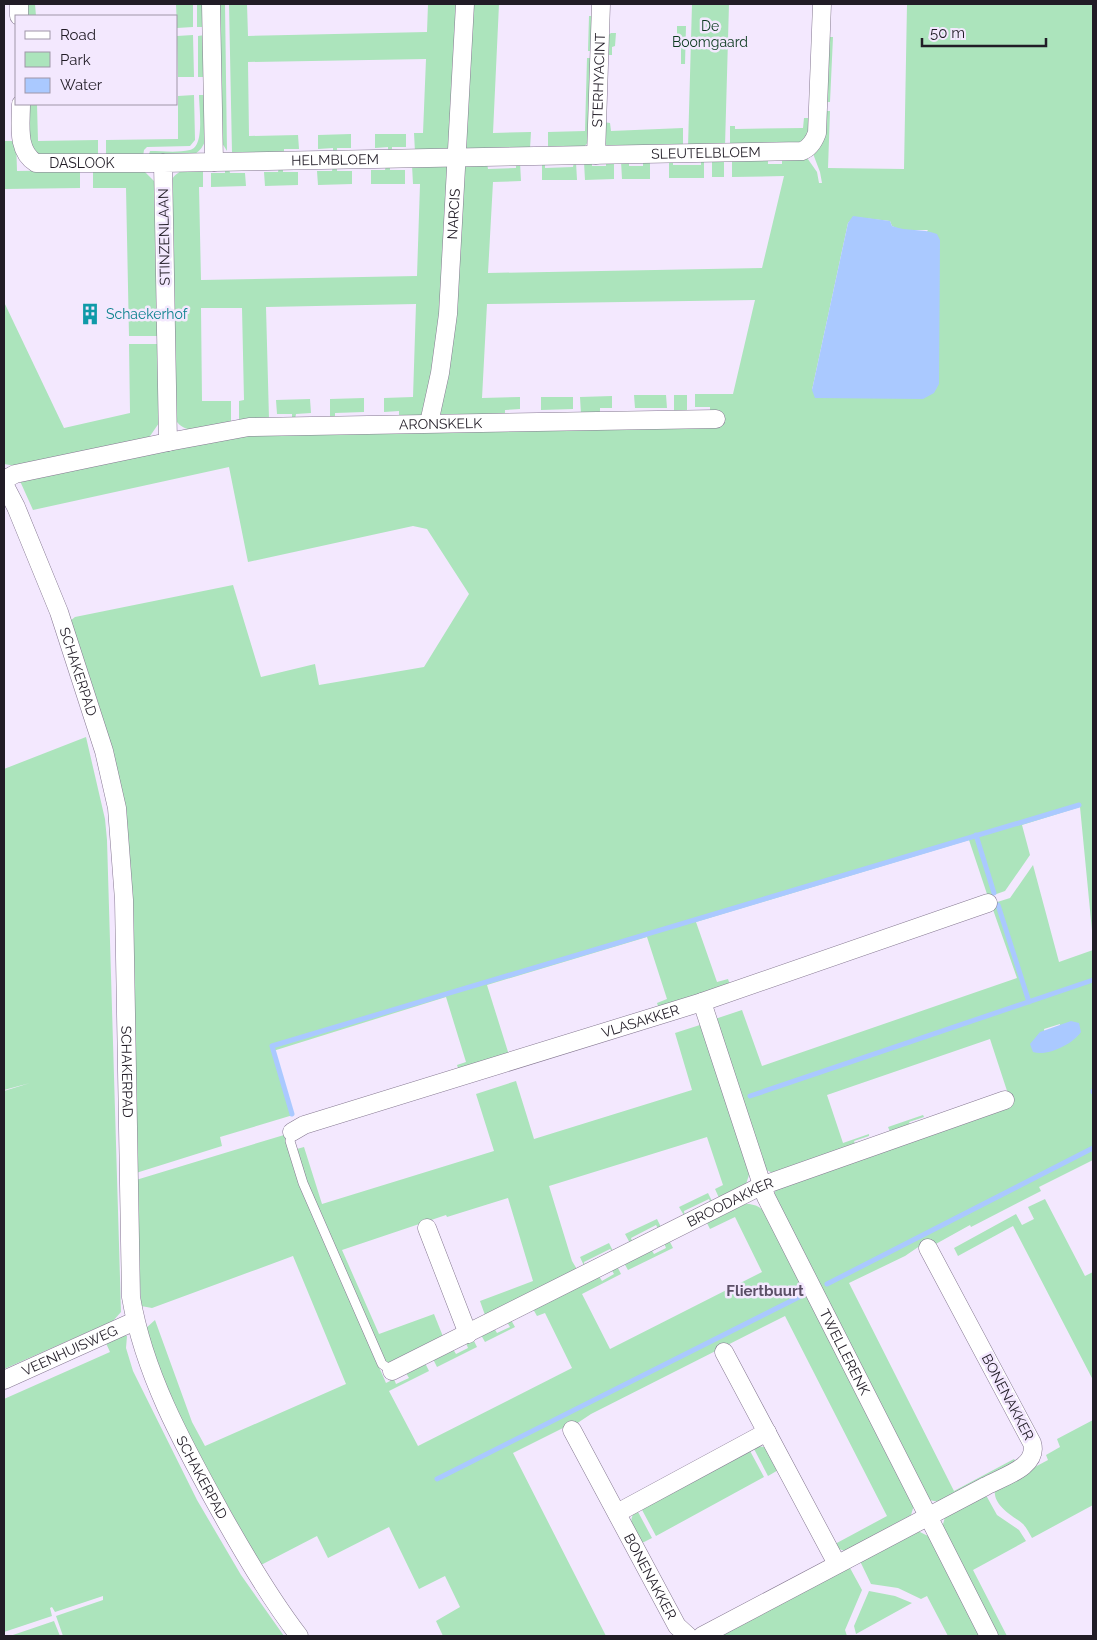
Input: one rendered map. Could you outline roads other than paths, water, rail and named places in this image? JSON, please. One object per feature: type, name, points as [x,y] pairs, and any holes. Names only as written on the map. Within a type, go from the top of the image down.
[{"type":"street","points":[[163,163],[214,162],[211,4]]},
{"type":"street","name":"NARCIS","points":[[429,423],[440,373],[448,314],[465,4]]},
{"type":"street","name":"STERHYACINT","points":[[596,155],[601,4]]},
{"type":"street","name":"SLEUTELBLOEM","points":[[457,157],[794,152],[807,149],[814,142],[817,133],[822,4]]},
{"type":"street","name":"DASLOOK","points":[[21,105],[22,147],[28,157],[36,163],[163,163]]},
{"type":"street","name":"HELMBLOEM","points":[[214,162],[457,157]]},
{"type":"street","name":"STINZENLAAN","points":[[163,163],[168,442]]},
{"type":"street","name":"ARONSKELK","points":[[168,442],[249,426],[716,419]]},
{"type":"street","points":[[4,480],[15,474],[168,442]]},
{"type":"street","name":"SCHAKERPAD","points":[[4,484],[20,515],[59,612],[104,751],[117,808],[124,900],[131,1297],[135,1321],[159,1391],[198,1470],[278,1608],[300,1636]]},
{"type":"street","name":"VLASAKKER","points":[[292,1132],[304,1125],[702,1002],[988,903]]},
{"type":"street","name":"TWELLERENK","points":[[702,1002],[761,1186],[989,1636]]},
{"type":"street","name":"BROODAKKER","points":[[392,1371],[761,1186],[1005,1100]]},
{"type":"street","points":[[427,1228],[468,1334]]},
{"type":"street","name":"BONENAKKER","points":[[702,1636],[1027,1464],[1033,1456],[1034,1449],[928,1248]]},
{"type":"street","name":"VEENHUISWEG","points":[[4,1380],[135,1321]]},
{"type":"street","points":[[724,1352],[837,1564]]},
{"type":"street","name":"BONENAKKER","points":[[572,1430],[679,1630],[688,1636]]},
{"type":"street","points":[[617,1513],[767,1432]]},
{"type":"lane","points":[[292,1132],[290,1141],[303,1183],[382,1364],[392,1371]]},
{"type":"water","points":[[853,216],[890,221],[892,226],[898,228],[931,232],[937,234],[940,240],[939,384],[934,393],[923,399],[815,398],[812,390],[848,223]]},
{"type":"water","points":[[1071,1021],[1079,1023],[1081,1032],[1077,1037],[1066,1045],[1052,1051],[1045,1053],[1033,1052],[1030,1044],[1040,1032]]},
{"type":"waterway","points":[[292,1114],[272,1046],[1079,805]]},
{"type":"waterway","points":[[976,835],[994,893]]},
{"type":"waterway","points":[[998,905],[1029,1002]]},
{"type":"waterway","points":[[750,1096],[1093,980]]},
{"type":"waterway","points":[[827,1284],[1093,1148]]},
{"type":"waterway","points":[[437,1479],[799,1297]]},
{"type":"place","name":"Schaekerhof","points":[[90,314]]},
{"type":"district","name":"Fliertbuurt","points":[[765,1291]]},
{"type":"park label","name":"De Boomgaard","points":[[710,34]]}]
